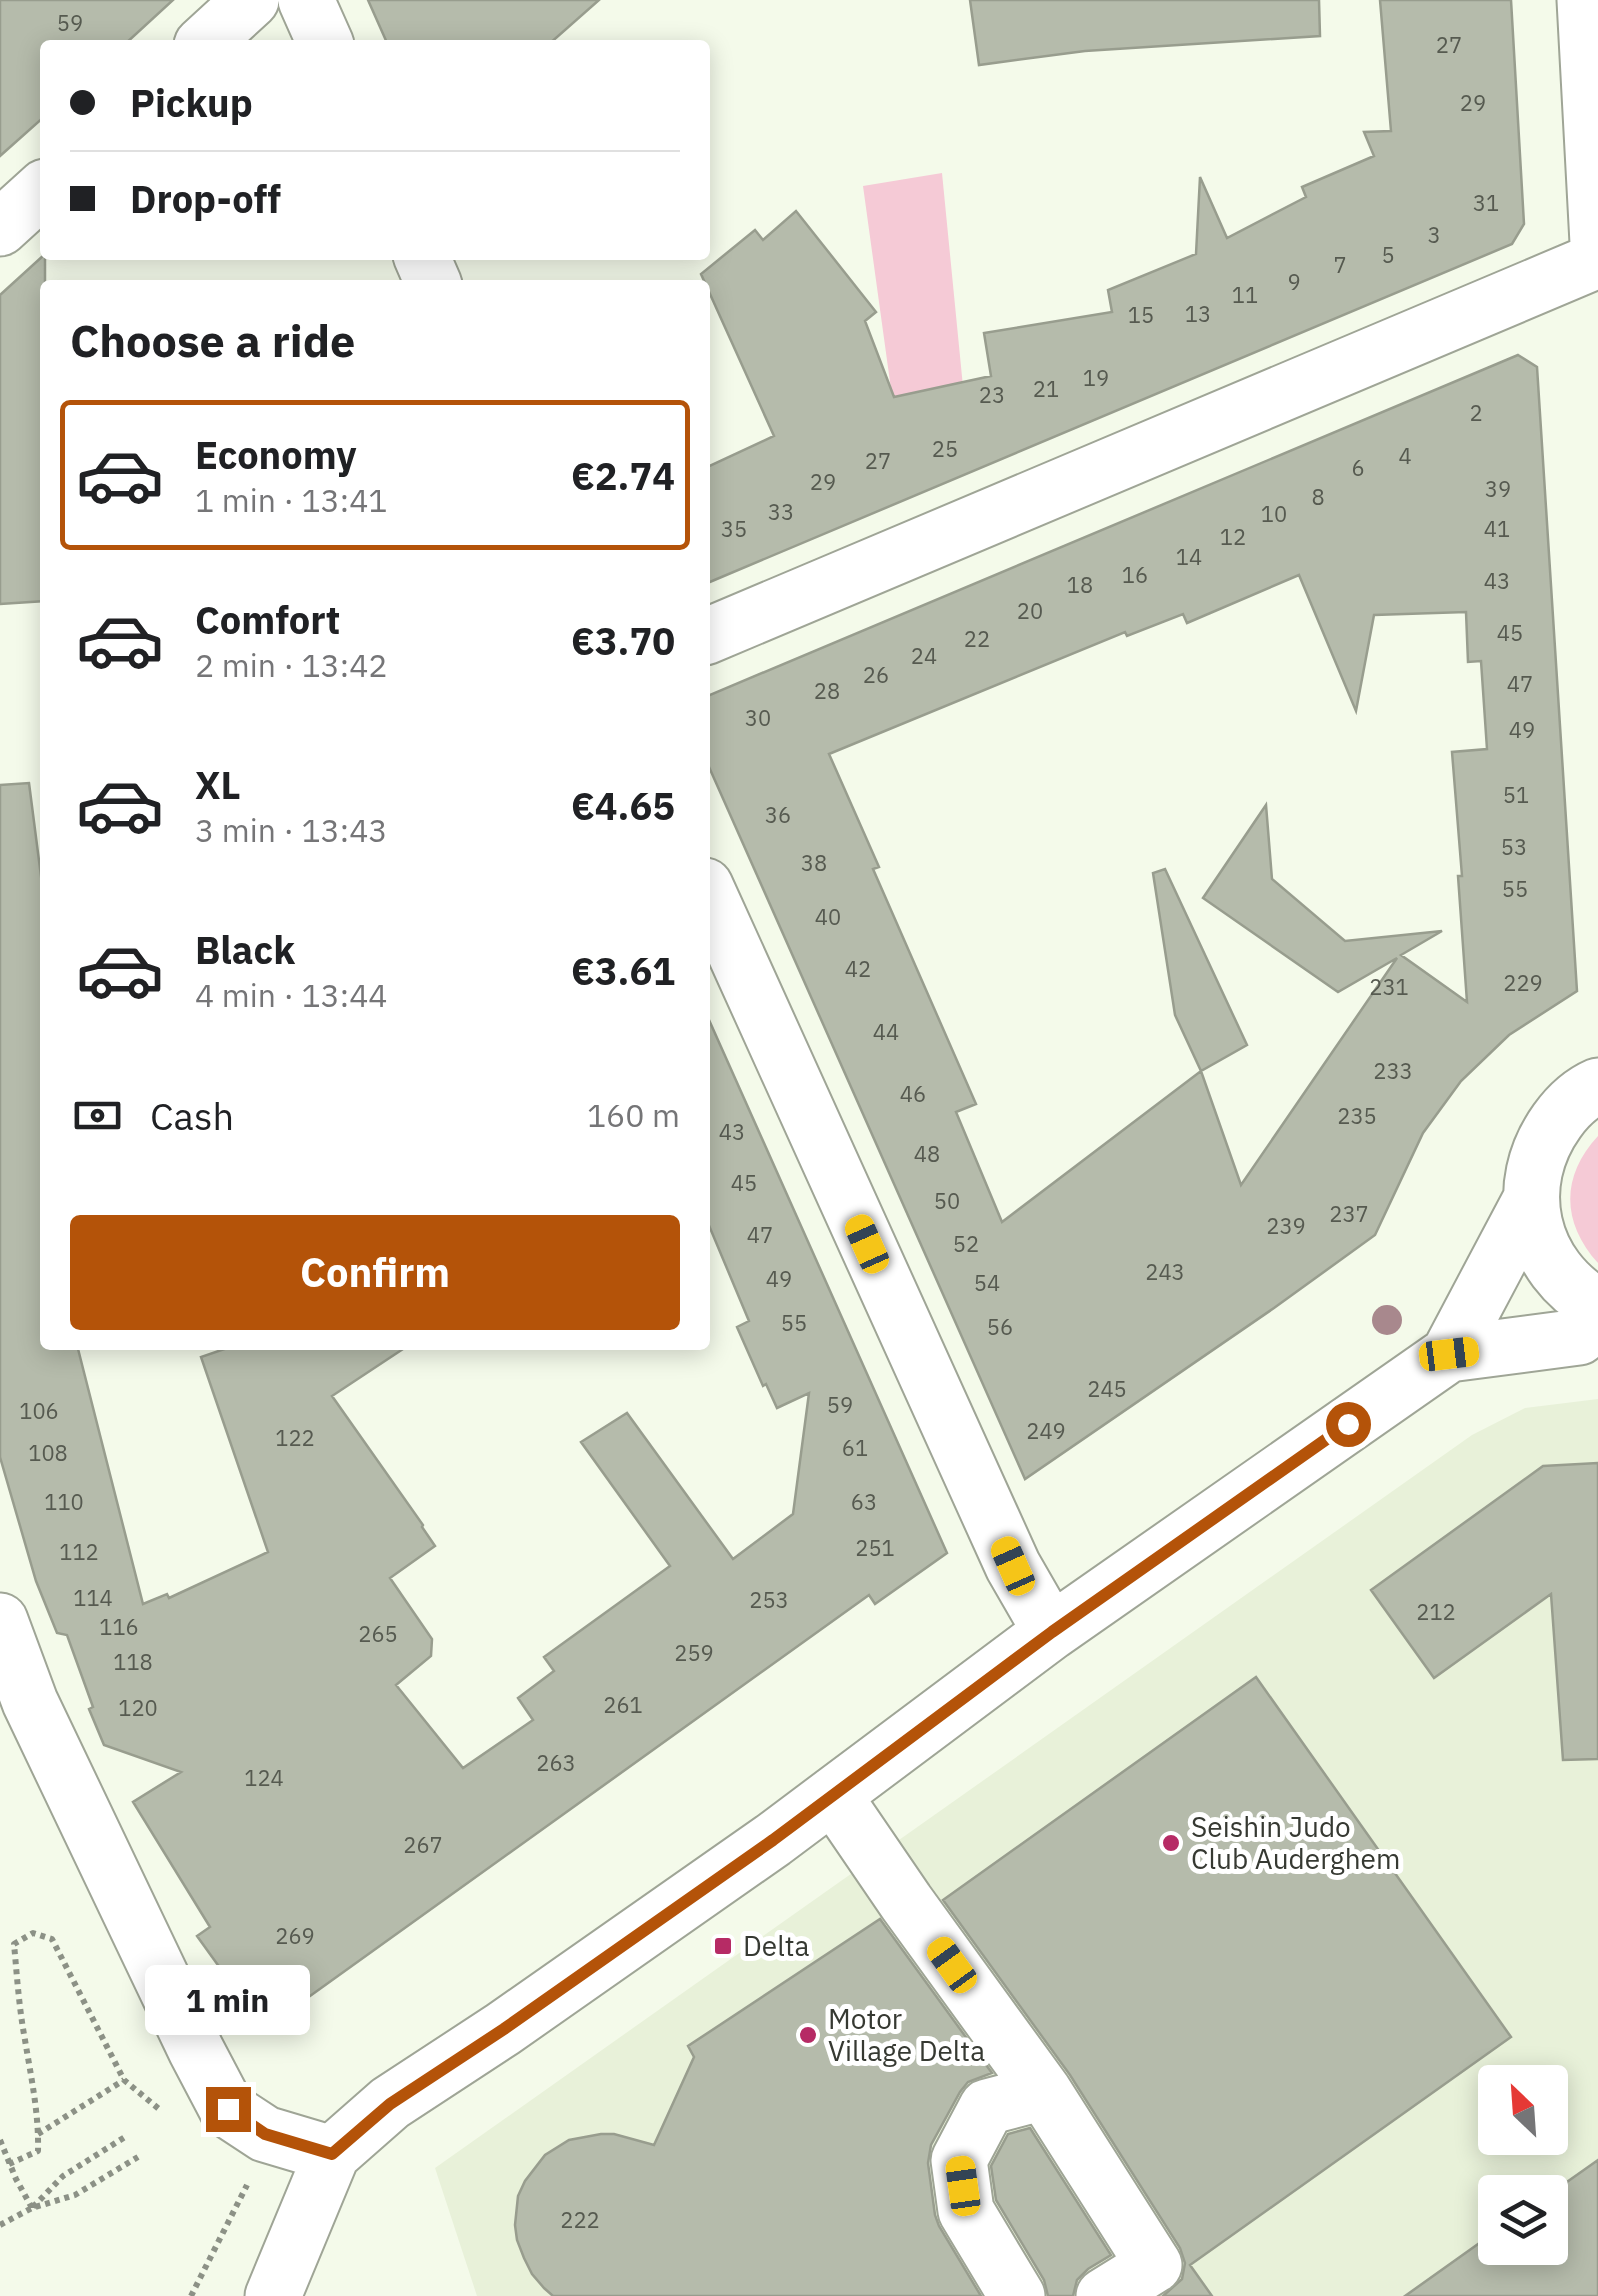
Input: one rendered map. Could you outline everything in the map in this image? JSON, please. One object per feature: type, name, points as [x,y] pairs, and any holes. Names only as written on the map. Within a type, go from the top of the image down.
[{"type":"street","points":[[208,40],[252,0]]},
{"type":"street","points":[[306,0],[324,40]]},
{"type":"street","points":[[1585,0],[1598,243]]},
{"type":"street","points":[[0,228],[40,192]]},
{"type":"street","points":[[710,635],[1598,260]]},
{"type":"street","points":[[710,897],[1013,1566],[1052,1632]]},
{"type":"street","points":[[1598,1086],[1565,1110],[1545,1138],[1534,1168],[1530,1201],[1537,1237],[1554,1269],[1578,1295],[1598,1306]]},
{"type":"street","points":[[272,2296],[332,2154],[390,2104],[504,2029],[833,1795],[1052,1632],[1449,1354],[1530,1201]]},
{"type":"street","points":[[1449,1354],[1578,1337],[1598,1322]]},
{"type":"street","points":[[0,1622],[30,1702],[228,2109],[265,2134],[332,2154]]},
{"type":"street","points":[[833,1795],[1044,2092],[1154,2264],[1104,2296]]},
{"type":"street","points":[[1017,2296],[966,2211],[959,2160],[986,2107],[1044,2092]]},
{"type":"path","points":[[9,2164],[38,2151],[32,2072],[24,2038],[14,1944],[33,1933],[52,1939],[124,2080],[38,2134]]},
{"type":"path","points":[[32,2208],[63,2176],[125,2137]]},
{"type":"path","points":[[0,2140],[32,2208]]},
{"type":"path","points":[[0,2225],[32,2208],[75,2195],[138,2157]]},
{"type":"shaded area","points":[[942,173],[965,407],[907,429],[891,389],[863,186]]},
{"type":"shaded area","points":[[1598,1136],[1598,1263],[1577,1231],[1570,1199],[1577,1167]]},
{"type":"shaded area","points":[[1598,1399],[1598,2296],[477,2296],[435,2168],[1472,1435],[1525,1408]]},
{"type":"building","points":[[0,0],[173,0],[129,40],[40,40],[40,120],[0,156]]},
{"type":"building","points":[[368,0],[599,0],[554,40],[386,40]]},
{"type":"building","points":[[970,0],[1319,0],[1320,36],[1085,51],[979,65]]},
{"type":"building","points":[[1380,0],[1511,0],[1524,224],[1512,244],[710,582],[710,466],[774,436],[710,294],[710,280],[704,280],[701,274],[755,230],[763,240],[796,211],[876,312],[865,321],[894,397],[991,376],[984,333],[1112,312],[1108,290],[1196,254],[1200,177],[1227,238],[1306,197],[1302,187],[1374,156],[1364,132],[1391,131]]},
{"type":"building","points":[[40,259],[45,260],[45,280],[40,280],[40,601],[0,604],[0,295]]},
{"type":"building","points":[[1518,355],[1537,367],[1577,991],[1509,1035],[1461,1081],[1423,1133],[1375,1235],[1025,1479],[710,769],[710,695]],"holes":[[[1299,575],[1356,711],[1374,615],[1466,612],[1468,662],[1481,661],[1487,749],[1452,752],[1467,1002],[1401,955],[1442,931],[1345,941],[1272,879],[1266,805],[1203,898],[1338,992],[1397,958],[1241,1185],[1201,1071],[1002,1222],[956,1112],[976,1104],[873,869],[879,867],[829,754],[1125,632],[1127,636],[1183,614],[1187,623]]]},
{"type":"building","points":[[29,783],[40,868],[40,1350],[78,1350],[143,1604],[167,1594],[169,1598],[268,1552],[201,1357],[221,1350],[401,1350],[332,1396],[435,1546],[390,1578],[432,1639],[431,1656],[396,1685],[463,1768],[533,1720],[518,1698],[554,1671],[544,1657],[670,1566],[581,1442],[627,1413],[733,1559],[793,1514],[809,1393],[777,1408],[766,1384],[763,1386],[737,1327],[749,1321],[710,1228],[710,1022],[947,1553],[875,1604],[869,1595],[264,2029],[197,1936],[210,1927],[133,1802],[181,1772],[104,1745],[67,1635],[57,1633],[36,1581],[0,1457],[0,785]]},
{"type":"building","points":[[1165,869],[1247,1045],[1201,1071],[1175,1015],[1153,873]]},
{"type":"building","points":[[1598,1463],[1598,1759],[1563,1760],[1551,1594],[1434,1678],[1371,1590],[1543,1466]]},
{"type":"building","points":[[1256,1677],[1511,2037],[1190,2265],[1212,2296],[1163,2296],[1182,2279],[1185,2263],[1180,2248],[1070,2075],[943,1900]]},
{"type":"building","points":[[880,1919],[992,2073],[968,2082],[960,2092],[931,2145],[928,2163],[939,2226],[981,2296],[553,2296],[532,2274],[517,2240],[515,2225],[518,2196],[545,2155],[569,2140],[601,2134],[654,2145],[694,2057],[688,2046]]},
{"type":"building","points":[[1030,2128],[1111,2255],[1077,2280],[1073,2296],[1048,2296],[1044,2280],[996,2200],[991,2166],[1008,2134]]},
{"type":"building","points":[[1598,2160],[1598,2296],[1405,2296],[1478,2244],[1478,2265],[1568,2265],[1568,2181]]},
{"type":"place","name":"Seishin Judo Club Auderghem","points":[[1171,1843]]},
{"type":"place","name":"Delta","points":[[723,1946]]},
{"type":"place","name":"Motor Village Delta","points":[[808,2035]]},
{"type":"route","points":[[228,2109],[265,2134],[332,2154],[390,2104],[773,1840],[1052,1632],[1348,1424]]}]
